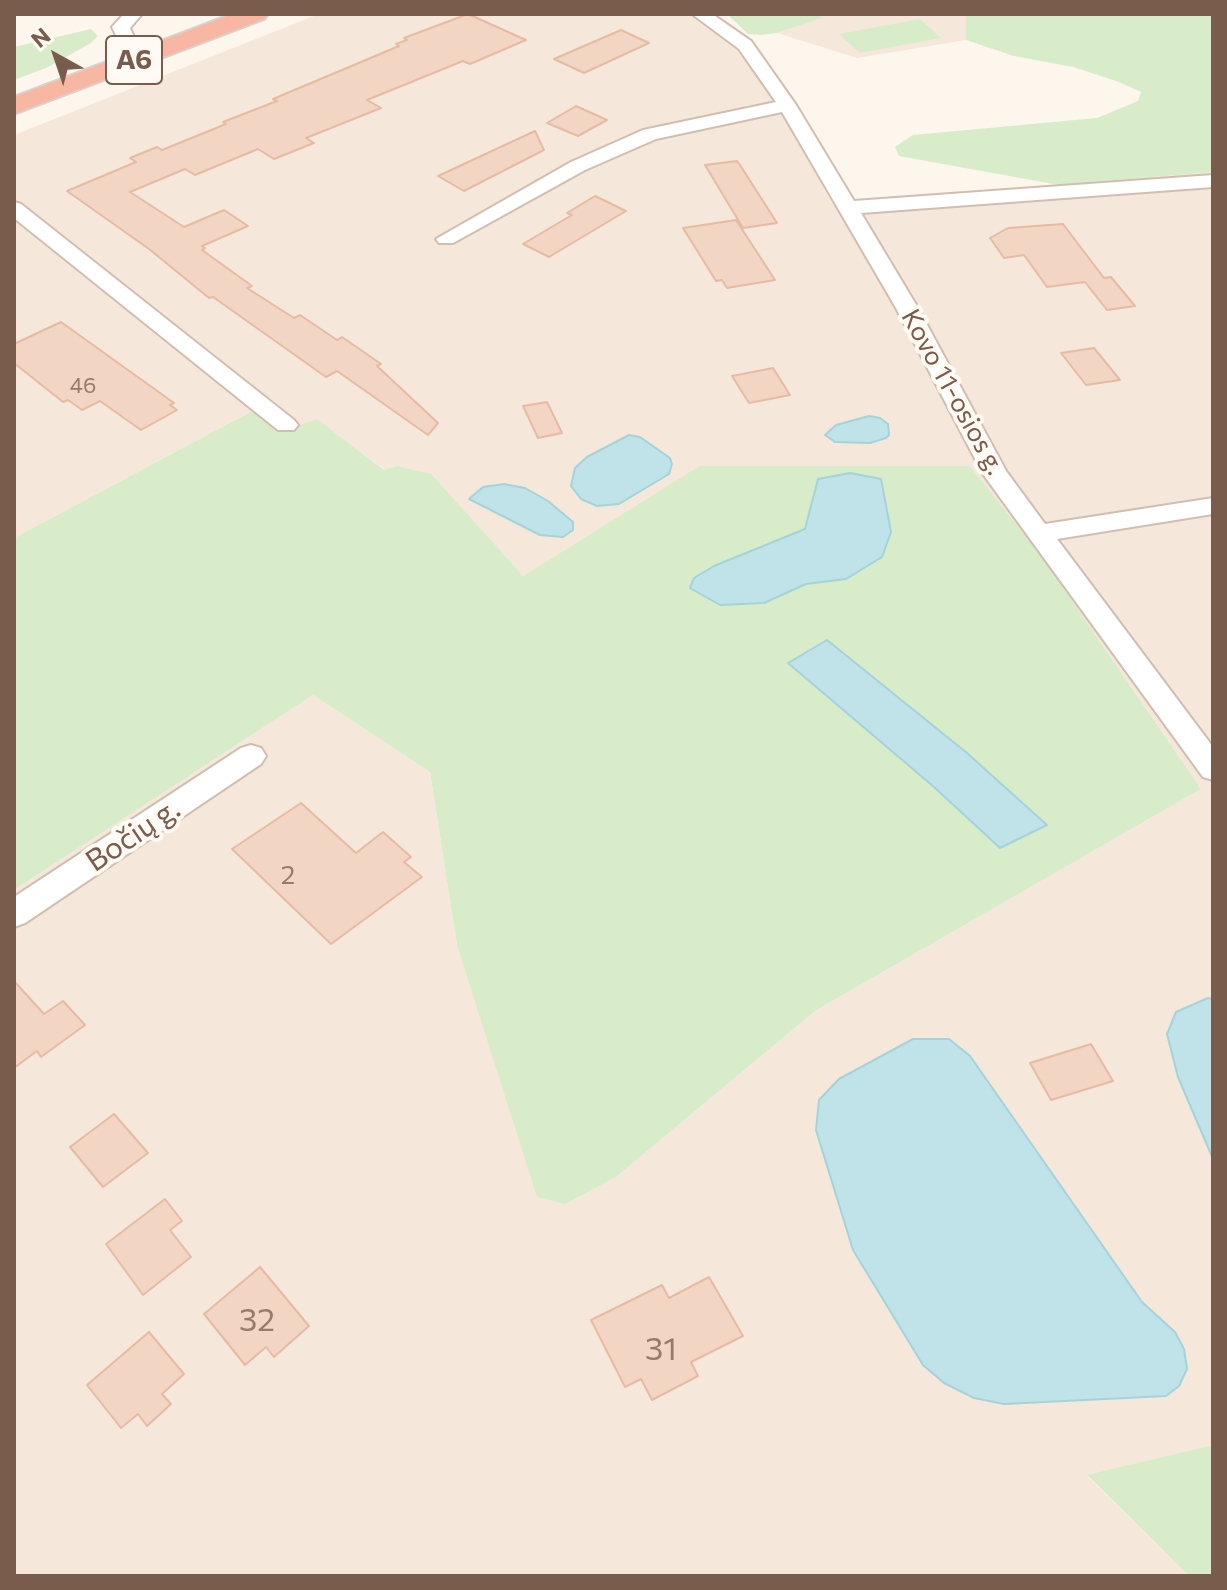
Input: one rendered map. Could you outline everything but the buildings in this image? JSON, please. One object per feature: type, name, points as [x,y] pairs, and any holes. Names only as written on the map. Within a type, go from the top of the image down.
[{"type":"highway","name":"A6","points":[[14,106],[255,14]]},
{"type":"street","points":[[133,14],[121,27],[126,40],[154,53]]},
{"type":"street","name":"Kovo 11-osios g.","points":[[701,14],[745,45],[787,105],[907,308],[995,474],[1213,769]]},
{"type":"street","points":[[446,239],[578,166],[650,134],[787,105]]},
{"type":"street","points":[[848,208],[1213,181]]},
{"type":"street","points":[[14,208],[286,425]]},
{"type":"street","points":[[1041,533],[1213,506]]},
{"type":"street","name":"Bočių g.","points":[[14,914],[251,756]]},
{"type":"shaded area","points":[[319,14],[693,14],[734,47],[774,98],[833,205],[1213,172],[1213,1445],[1087,1476],[1189,1576],[14,1576],[14,890],[313,695],[430,772],[457,945],[566,1204],[616,1177],[815,1011],[1201,789],[1040,554],[970,466],[699,466],[523,576],[509,561],[317,420],[282,432],[252,411],[14,538],[14,135]]},
{"type":"shaded area","points":[[816,14],[966,14],[966,40],[857,58],[777,33],[821,18]]},
{"type":"green space","points":[[727,14],[816,14],[822,18],[761,35],[748,34]]},
{"type":"green space","points":[[966,14],[1213,14],[1213,172],[1059,185],[899,156],[895,147],[913,135],[1097,118],[1138,101],[1141,92],[1119,82],[1073,67],[1014,56],[966,40]]},
{"type":"green space","points":[[920,19],[941,38],[860,53],[839,34]]},
{"type":"green space","points":[[91,29],[98,36],[91,43],[46,68],[14,80],[14,47]]},
{"type":"green space","points":[[252,411],[282,432],[317,419],[384,470],[397,466],[431,474],[523,576],[699,466],[970,466],[1040,554],[1201,789],[815,1011],[616,1177],[566,1204],[537,1197],[457,945],[430,772],[313,695],[14,890],[14,538]]},
{"type":"green space","points":[[1213,1445],[1213,1576],[1189,1576],[1087,1475]]},
{"type":"water","points":[[869,416],[880,418],[888,424],[889,435],[886,438],[870,443],[835,442],[825,435],[836,425]]},
{"type":"water","points":[[629,435],[640,437],[670,458],[669,474],[619,504],[597,506],[581,499],[571,486],[575,468],[587,457]]},
{"type":"water","points":[[850,473],[881,479],[891,532],[882,557],[846,579],[806,584],[764,603],[720,605],[690,588],[694,578],[714,566],[805,529],[818,479]]},
{"type":"water","points":[[504,484],[525,488],[548,501],[573,522],[573,530],[563,537],[540,535],[469,499],[483,487]]},
{"type":"water","points":[[827,640],[967,753],[1047,825],[1000,848],[934,787],[788,663]]},
{"type":"water","points":[[1208,998],[1213,999],[1213,1159],[1178,1077],[1167,1034],[1176,1012]]},
{"type":"water","points":[[913,1039],[949,1039],[970,1056],[1142,1302],[1175,1332],[1184,1349],[1187,1369],[1179,1386],[1166,1396],[1004,1404],[974,1398],[944,1383],[923,1365],[853,1250],[816,1130],[819,1100],[839,1079]]}]
